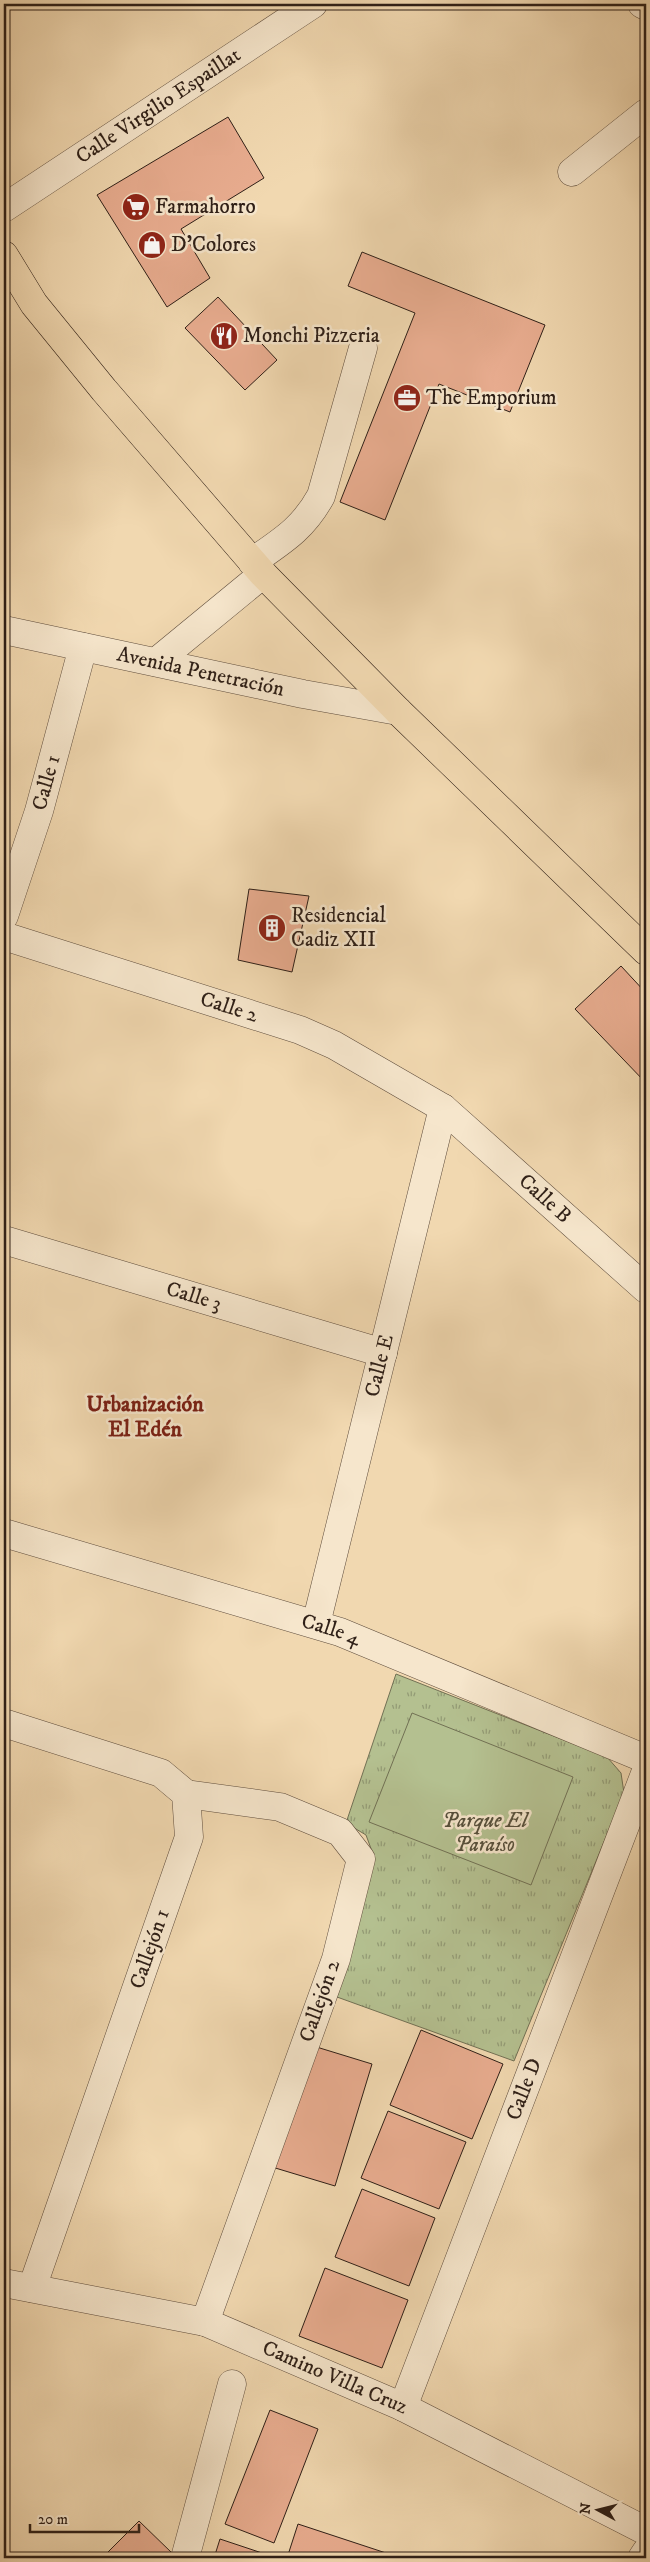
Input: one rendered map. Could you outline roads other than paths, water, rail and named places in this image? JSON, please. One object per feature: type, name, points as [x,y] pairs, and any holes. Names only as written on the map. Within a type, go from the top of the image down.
[{"type":"main road","points":[[4,255],[34,304],[104,390],[258,568],[398,711],[646,951]]},
{"type":"street","name":"Calle Virgilio Espaillat","points":[[4,208],[314,4]]},
{"type":"street","points":[[642,4],[646,6]]},
{"type":"street","points":[[572,172],[646,113]]},
{"type":"street","points":[[156,662],[310,517],[321,496],[363,348]]},
{"type":"street","name":"Avenida Penetración","points":[[4,630],[303,694],[398,711]]},
{"type":"street","name":"Calle 1","points":[[4,916],[39,811],[83,647]]},
{"type":"street","name":"Calle 2","points":[[4,936],[300,1030],[334,1045],[443,1108]]},
{"type":"street","name":"Calle B","points":[[443,1108],[646,1289]]},
{"type":"street","name":"Calle E","points":[[316,1624],[443,1108]]},
{"type":"street","name":"Calle 3","points":[[4,1240],[383,1353]]},
{"type":"street","name":"Calle 4","points":[[4,1533],[340,1632],[646,1759]]},
{"type":"street","points":[[4,1723],[161,1773],[186,1794]]},
{"type":"street","name":"Calle D","points":[[403,2407],[646,1771]]},
{"type":"street","name":"Callejón 1","points":[[32,2288],[189,1837],[186,1794]]},
{"type":"street","name":"Callejón 2","points":[[186,1794],[280,1808],[340,1832],[360,1859],[336,1959],[205,2322]]},
{"type":"street","name":"Camino Villa Cruz","points":[[4,2283],[205,2322],[403,2407],[646,2531]]},
{"type":"street","points":[[186,2558],[232,2384]]},
{"type":"street","points":[[642,2558],[646,2552]]},
{"type":"place","name":"Farmahorro","points":[[136,207]]},
{"type":"place","name":"D'Colores","points":[[152,245]]},
{"type":"place","name":"Monchi Pizzeria","points":[[224,336]]},
{"type":"place","name":"The Emporium","points":[[407,398]]},
{"type":"place","name":"Residencial Cadiz XII","points":[[272,928]]},
{"type":"district","name":"Urbanización El Edén","points":[[145,1416]]},
{"type":"park label","name":"Parque El Paraíso","points":[[485,1833]]}]
